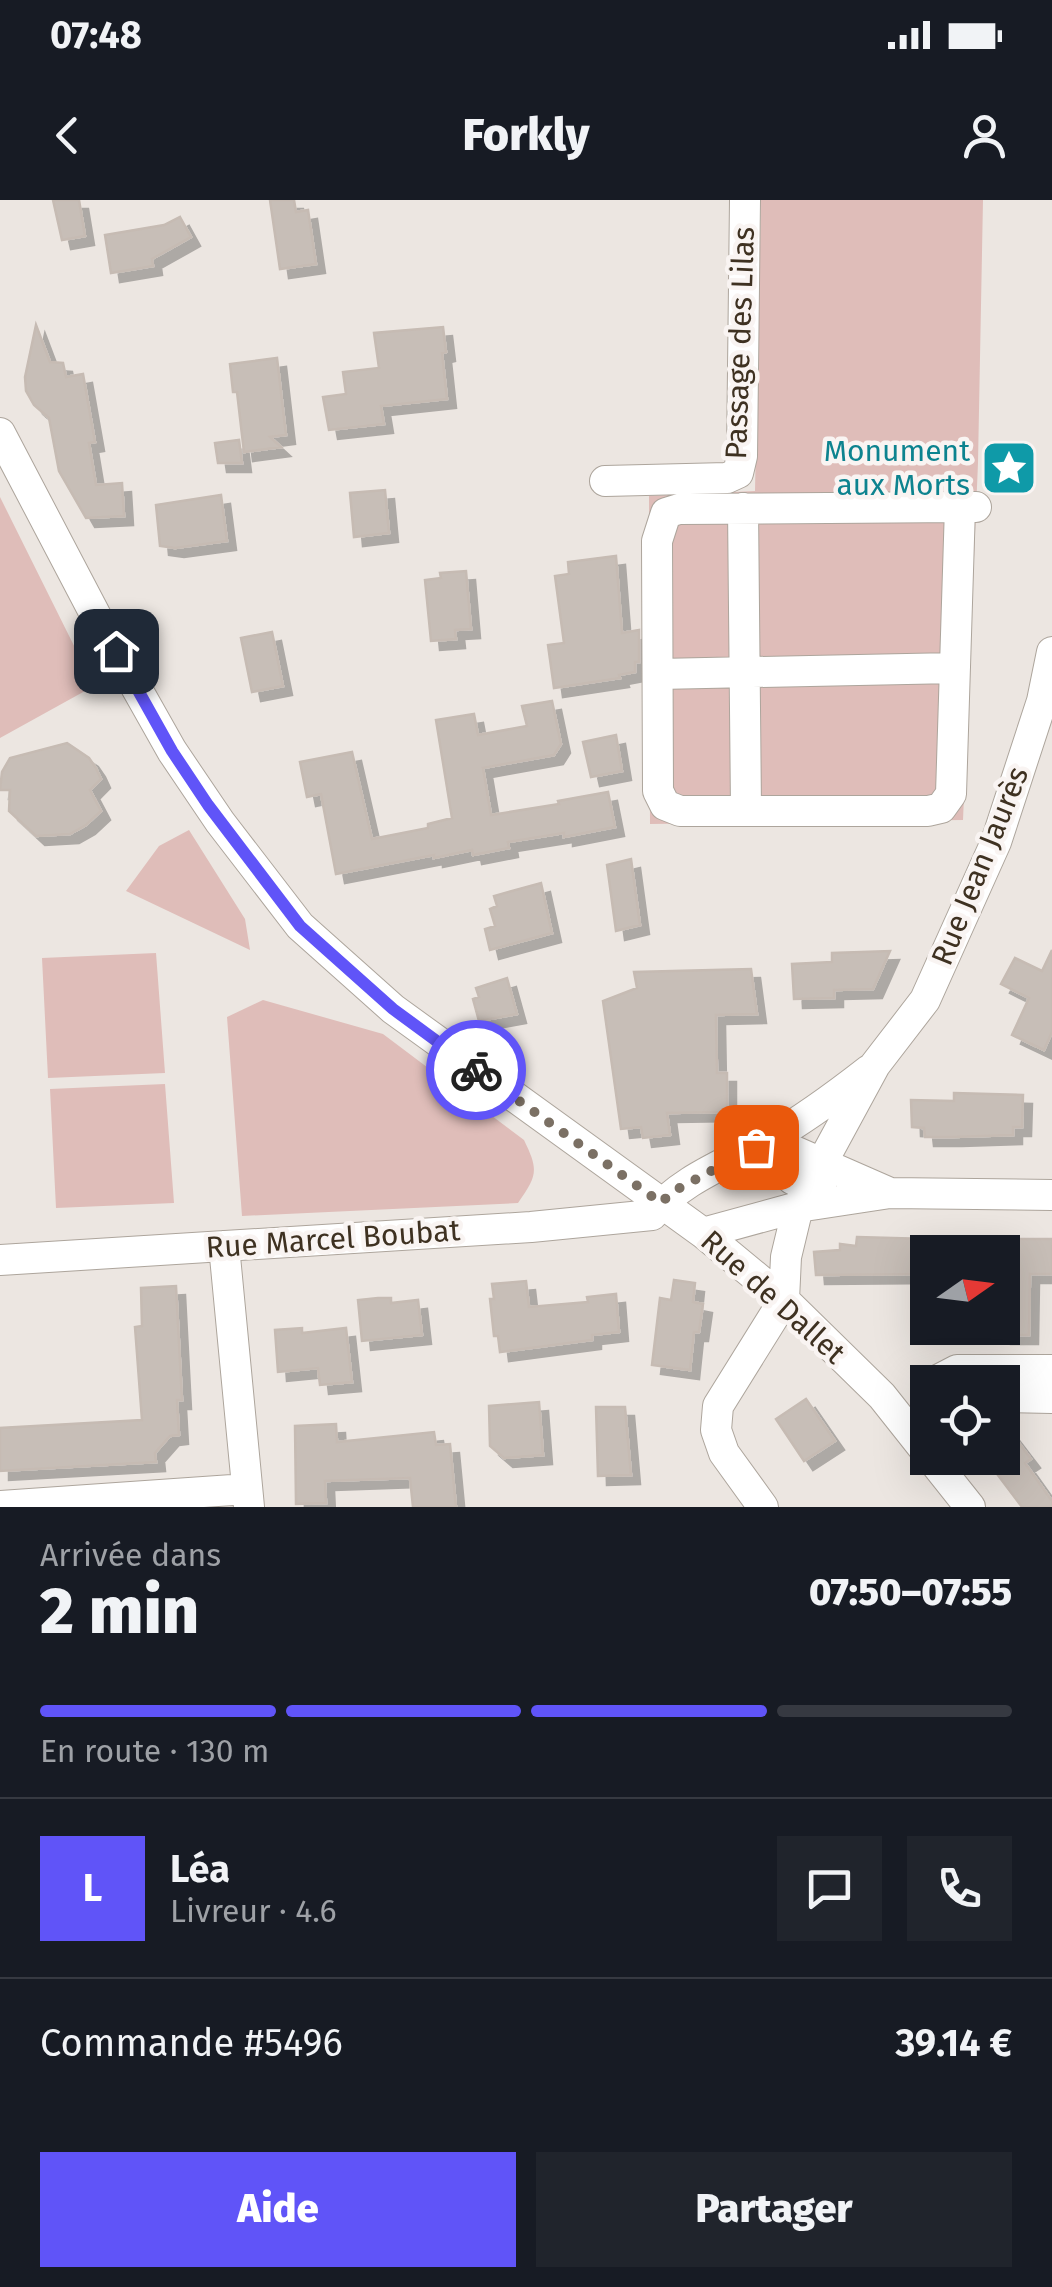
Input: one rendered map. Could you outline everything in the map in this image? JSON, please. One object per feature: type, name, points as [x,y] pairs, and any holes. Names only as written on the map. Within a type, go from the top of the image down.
[{"type":"street","name":"Passage des Lilas","points":[[605,481],[727,478],[738,473],[742,456],[744,200]]},
{"type":"street","name":"Rue de Dallet","points":[[0,433],[172,751],[220,822],[300,926],[393,1009],[703,1233],[784,1300],[890,1406],[910,1432]]},
{"type":"street","points":[[968,507],[955,668],[951,794],[941,808],[680,811],[664,805],[658,791],[657,541],[666,513],[679,508],[743,508],[968,507]]},
{"type":"street","points":[[743,508],[746,809]]},
{"type":"street","name":"Rue Jean Jaurès","points":[[784,1300],[786,1257],[813,1199],[823,1161],[876,1065],[925,1000],[996,842],[1042,701],[1052,652]]},
{"type":"street","points":[[658,674],[955,668]]},
{"type":"street","name":"Rue Jean Jaurès","points":[[661,1203],[672,1192],[831,1100],[876,1065]]},
{"type":"street","points":[[762,1143],[823,1161],[890,1193]]},
{"type":"street","points":[[762,1143],[813,1199]]},
{"type":"street","points":[[703,1233],[813,1199],[890,1193],[1052,1195]]},
{"type":"street","name":"Rue Marcel Boubat","points":[[0,1260],[530,1227],[652,1215],[661,1203]]},
{"type":"street","points":[[0,1506],[248,1498],[224,1246]]},
{"type":"street","points":[[763,1507],[724,1453],[716,1430],[718,1406],[784,1300]]},
{"type":"street","points":[[1020,1370],[1052,1370]]},
{"type":"street","points":[[890,1406],[910,1395]]},
{"type":"street","points":[[1020,1397],[1052,1398]]},
{"type":"street","name":"Rue de Dallet","points":[[944,1475],[970,1507]]},
{"type":"shaded area","points":[[761,200],[983,200],[978,463],[963,820],[650,824],[649,496],[755,491]]},
{"type":"shaded area","points":[[0,497],[94,686],[0,738]]},
{"type":"shaded area","points":[[189,830],[245,919],[250,950],[126,891],[159,846]]},
{"type":"shaded area","points":[[156,953],[165,1073],[48,1078],[42,958]]},
{"type":"shaded area","points":[[263,1000],[383,1034],[524,1140],[534,1173],[518,1203],[242,1216],[227,1017]]},
{"type":"shaded area","points":[[165,1084],[174,1203],[56,1208],[50,1089]]},
{"type":"building","points":[[53,200],[79,200],[85,236],[62,240]]},
{"type":"building","points":[[270,200],[294,200],[296,212],[308,210],[316,264],[280,269]]},
{"type":"building","points":[[180,217],[191,237],[152,259],[153,266],[111,273],[105,235],[164,225]]},
{"type":"building","points":[[36,325],[50,362],[63,363],[66,377],[83,374],[95,442],[89,443],[96,485],[122,483],[124,516],[86,518],[59,471],[49,418],[26,391],[25,377]]},
{"type":"building","points":[[443,327],[447,399],[381,406],[384,424],[329,430],[323,397],[346,394],[343,372],[379,368],[374,333]]},
{"type":"building","points":[[277,358],[286,435],[270,437],[281,447],[244,452],[230,364]]},
{"type":"building","points":[[239,440],[242,463],[218,463],[215,443]]},
{"type":"building","points":[[385,490],[389,533],[354,537],[350,493]]},
{"type":"building","points":[[221,495],[227,541],[175,548],[160,546],[156,505]]},
{"type":"building","points":[[616,556],[622,633],[639,630],[639,662],[635,662],[635,672],[554,688],[548,645],[564,643],[555,576],[569,574],[568,562]]},
{"type":"building","points":[[466,571],[471,629],[455,630],[456,639],[431,641],[425,580],[441,578],[440,573]]},
{"type":"building","points":[[272,632],[283,686],[252,692],[241,638]]},
{"type":"building","points":[[552,701],[561,744],[554,755],[483,768],[491,815],[608,792],[615,827],[508,842],[509,848],[473,855],[472,850],[434,855],[336,874],[321,794],[307,797],[300,762],[352,752],[372,839],[428,828],[428,824],[452,818],[436,720],[474,714],[478,735],[527,726],[522,706]]},
{"type":"building","points":[[616,735],[622,771],[591,777],[583,742]]},
{"type":"building","points":[[67,743],[89,758],[96,768],[101,779],[90,790],[101,811],[70,834],[36,836],[9,811],[10,790],[0,790],[2,772],[10,758]]},
{"type":"building","points":[[631,859],[640,925],[616,931],[607,865]]},
{"type":"building","points":[[541,883],[552,933],[490,950],[485,929],[495,926],[490,909],[497,906],[494,896]]},
{"type":"building","points":[[1052,950],[1052,1032],[1044,1050],[1012,1035],[1029,998],[1001,984],[1015,958],[1042,971]]},
{"type":"building","points":[[890,951],[873,989],[834,990],[834,998],[794,999],[792,964],[832,962],[832,953]]},
{"type":"building","points":[[751,969],[757,1014],[716,1015],[717,1073],[727,1073],[727,1112],[667,1113],[670,1135],[643,1138],[641,1127],[621,1129],[603,1001],[637,988],[634,972]]},
{"type":"building","points":[[507,978],[517,1014],[479,1021],[473,999],[479,997],[476,988]]},
{"type":"building","points":[[954,1093],[1023,1095],[1022,1127],[1013,1127],[1013,1135],[925,1137],[924,1128],[912,1127],[911,1100],[954,1101]]},
{"type":"building","points":[[857,1237],[910,1238],[910,1274],[816,1275],[814,1252],[840,1250],[840,1244],[856,1246]]},
{"type":"building","points":[[1020,1239],[1052,1239],[1052,1274],[1030,1274],[1029,1335],[1020,1335]]},
{"type":"building","points":[[674,1280],[695,1283],[693,1302],[703,1304],[699,1332],[694,1332],[690,1370],[652,1365],[660,1298],[671,1300]]},
{"type":"building","points":[[526,1281],[529,1307],[588,1302],[587,1297],[616,1294],[619,1332],[592,1335],[592,1340],[500,1352],[498,1336],[494,1336],[492,1284]]},
{"type":"building","points":[[176,1286],[182,1400],[177,1400],[179,1435],[170,1436],[155,1453],[156,1462],[0,1471],[0,1428],[142,1420],[135,1327],[142,1326],[141,1288]]},
{"type":"building","points":[[391,1298],[391,1303],[418,1300],[422,1335],[362,1341],[358,1300]]},
{"type":"building","points":[[302,1328],[302,1333],[346,1328],[352,1382],[320,1385],[318,1368],[278,1372],[275,1330]]},
{"type":"building","points":[[806,1399],[835,1441],[804,1461],[776,1419]]},
{"type":"building","points":[[539,1402],[543,1455],[504,1458],[490,1446],[489,1406]]},
{"type":"building","points":[[596,1407],[625,1407],[631,1475],[598,1476]]},
{"type":"building","points":[[336,1424],[337,1442],[434,1432],[436,1445],[450,1444],[456,1507],[413,1507],[410,1478],[325,1481],[326,1503],[296,1504],[295,1426]]},
{"type":"building","points":[[1020,1445],[1031,1459],[1025,1463],[1052,1501],[1052,1507],[1022,1507],[998,1475],[1020,1475]]},
{"type":"way so far","points":[[476,1070],[661,1203],[672,1192],[756,1147]]},
{"type":"place","name":"Monument aux Morts","points":[[1009,468]]},
{"type":"route","points":[[116,651],[172,751],[208,805],[300,926],[393,1009],[476,1070]]}]
